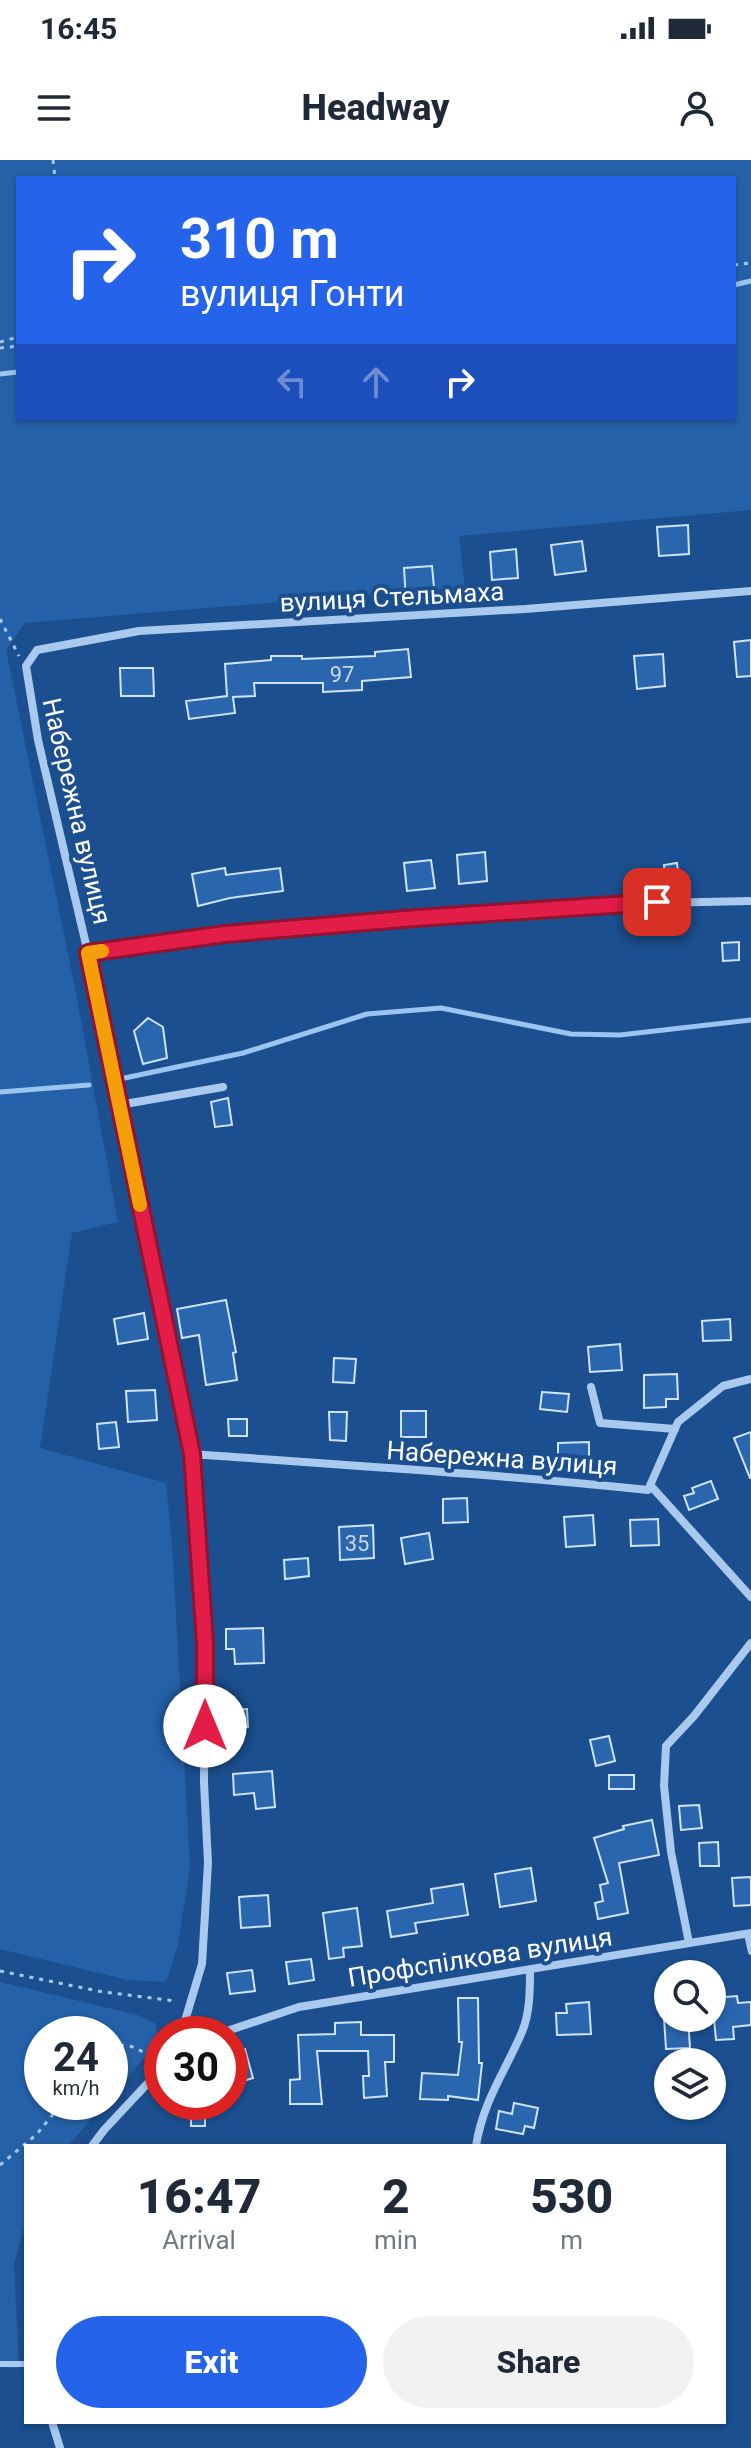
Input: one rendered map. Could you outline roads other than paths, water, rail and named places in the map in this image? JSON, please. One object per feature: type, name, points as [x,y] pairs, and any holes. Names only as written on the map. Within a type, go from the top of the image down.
[{"type":"street","name":"вулиця Стельмаха","points":[[37,650],[139,631],[525,609],[751,591]]},
{"type":"street","name":"Набережна вулиця","points":[[37,650],[26,666],[38,740],[88,953],[192,1454],[205,1643],[204,1782],[208,1863],[202,1964],[187,2016]]},
{"type":"street","points":[[88,953],[225,934],[416,918],[625,903],[751,901]]},
{"type":"street","points":[[119,1105],[223,1087]]},
{"type":"street","name":"Набережна вулиця","points":[[192,1454],[436,1470],[648,1490],[678,1422],[723,1386],[751,1379]]},
{"type":"street","points":[[591,1387],[600,1423],[675,1429]]},
{"type":"street","points":[[651,1486],[751,1597]]},
{"type":"street","points":[[689,1943],[668,1826],[664,1786],[666,1746],[694,1716],[751,1643]]},
{"type":"street","name":"Профспілкова вулиця","points":[[248,2024],[299,2007],[749,1934]]},
{"type":"street","points":[[476,2144],[479,2123],[490,2093],[523,2030],[530,1993],[530,1970]]},
{"type":"street","points":[[94,2144],[144,2087]]},
{"type":"street","points":[[53,2424],[60,2448]]},
{"type":"lane","points":[[749,1934],[751,1952]]},
{"type":"lane","points":[[0,2364],[24,2364]]},
{"type":"waterway","points":[[736,285],[751,281]]},
{"type":"waterway","points":[[0,374],[16,372]]},
{"type":"waterway","points":[[120,1079],[243,1053],[367,1014],[441,1008],[571,1034],[620,1035],[751,1020]]},
{"type":"waterway","points":[[0,1092],[89,1085]]}]
